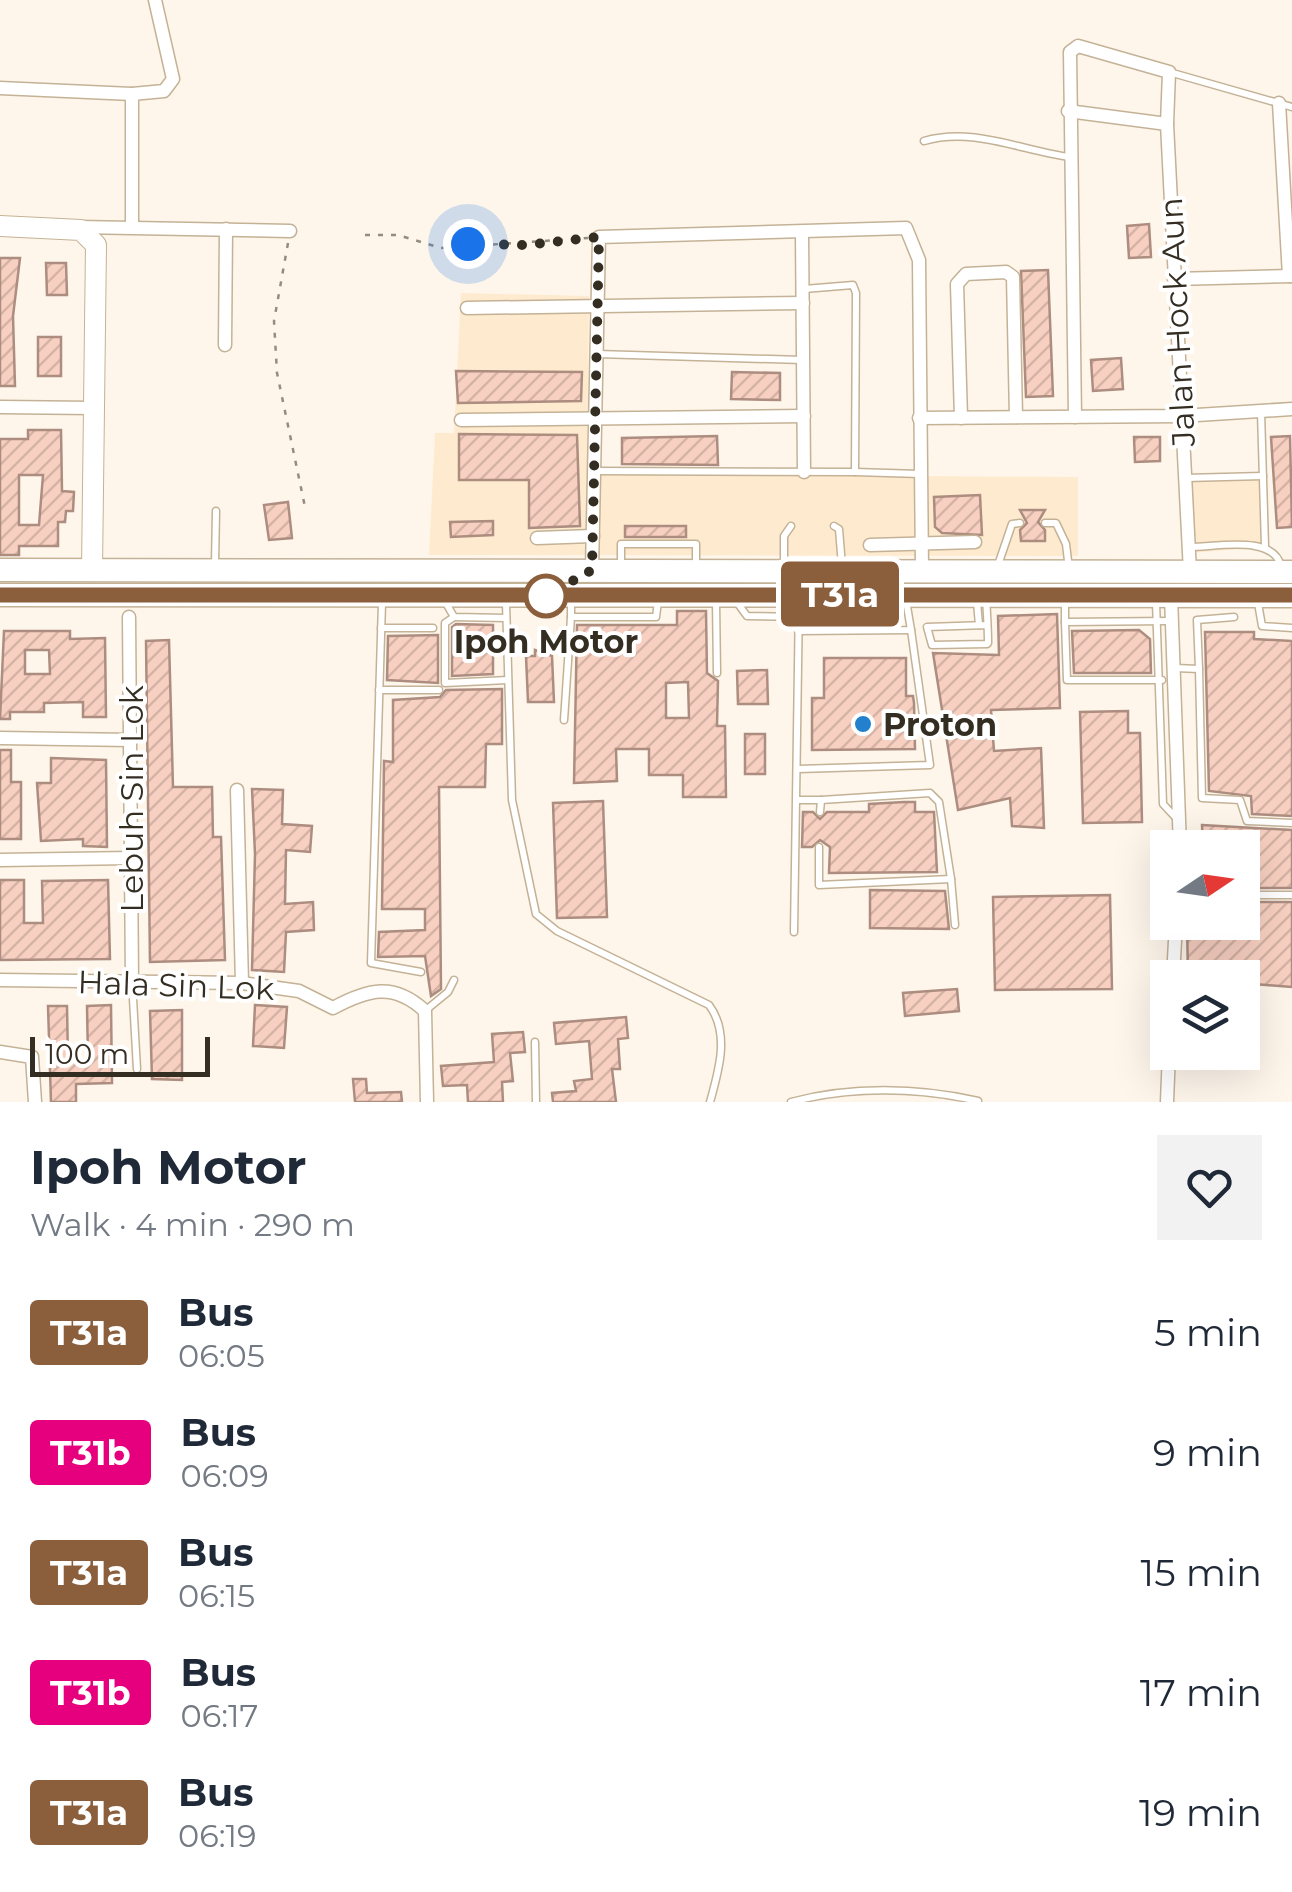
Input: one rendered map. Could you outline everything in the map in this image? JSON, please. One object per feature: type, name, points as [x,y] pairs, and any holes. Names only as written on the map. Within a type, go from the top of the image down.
[{"type":"highway","points":[[0,570],[1286,572]]},
{"type":"highway","points":[[6,595],[34,588],[77,585],[92,570]]},
{"type":"highway","points":[[92,570],[106,586],[164,588],[184,596]]},
{"type":"highway","points":[[6,595],[382,596],[448,607],[571,606],[658,595],[725,594],[799,606],[904,594],[1292,596]]},
{"type":"main road","points":[[0,230],[68,228],[92,238],[96,256],[92,570]]},
{"type":"main road","points":[[0,230],[68,236],[87,248],[87,396],[93,408]]},
{"type":"street","points":[[0,88],[132,94],[172,86],[154,0]]},
{"type":"street","points":[[1076,417],[1068,111],[1072,48],[1078,46],[1169,72]]},
{"type":"street","name":"Jalan Hock Aun","points":[[1169,72],[1167,124],[1190,572]]},
{"type":"street","points":[[126,225],[132,94]]},
{"type":"street","points":[[1174,279],[1290,276],[1285,105]]},
{"type":"street","points":[[1068,111],[1167,124]]},
{"type":"street","points":[[96,256],[108,234],[126,225]]},
{"type":"street","points":[[68,228],[126,225],[290,231]]},
{"type":"street","points":[[592,570],[599,237],[906,228],[914,239],[919,260],[922,571]]},
{"type":"street","points":[[225,345],[226,229]]},
{"type":"street","points":[[802,234],[804,472]]},
{"type":"street","points":[[961,418],[957,284],[966,274],[1006,272],[1012,277],[1016,417]]},
{"type":"street","points":[[467,308],[802,296]]},
{"type":"street","points":[[0,407],[93,408]]},
{"type":"street","points":[[919,418],[1182,416],[1292,409]]},
{"type":"street","points":[[461,420],[804,416]]},
{"type":"street","points":[[537,538],[593,536]]},
{"type":"street","points":[[870,544],[975,542]]},
{"type":"street","points":[[1163,596],[1174,674],[1179,830]]},
{"type":"street","name":"Lebuh Sin Lok","points":[[130,617],[132,981]]},
{"type":"street","points":[[0,738],[130,740]]},
{"type":"street","points":[[237,790],[242,984]]},
{"type":"street","points":[[0,860],[131,858]]},
{"type":"street","name":"Hala Sin Lok","points":[[0,980],[242,984],[299,991],[334,1008],[367,991],[386,989],[410,997],[425,1010]]},
{"type":"street","points":[[425,1010],[428,1102]]},
{"type":"street","points":[[0,1052],[32,1057],[35,1102]]},
{"type":"street","points":[[1166,1102],[1168,1070]]},
{"type":"lane","points":[[1169,72],[1285,105]]},
{"type":"lane","points":[[924,142],[949,135],[983,138],[1069,157]]},
{"type":"lane","points":[[802,296],[853,285],[856,293],[855,472]]},
{"type":"lane","points":[[596,354],[803,360]]},
{"type":"lane","points":[[1261,410],[1264,546]]},
{"type":"lane","points":[[594,471],[920,474]]},
{"type":"lane","points":[[1185,478],[1262,476]]},
{"type":"lane","points":[[216,512],[216,570]]},
{"type":"lane","points":[[1045,523],[1056,523],[1066,544],[1070,571]]},
{"type":"lane","points":[[997,571],[1004,538],[1012,524],[1020,524]]},
{"type":"lane","points":[[784,570],[784,536],[790,526]]},
{"type":"lane","points":[[834,526],[839,529],[843,570]]},
{"type":"lane","points":[[1189,547],[1264,546],[1279,558],[1286,572]]},
{"type":"lane","points":[[717,672],[725,594]]},
{"type":"lane","points":[[798,770],[930,764],[904,594]]},
{"type":"lane","points":[[981,595],[986,645],[930,644],[927,625],[983,625]]},
{"type":"lane","points":[[1064,595],[1067,680],[1159,680],[1199,669]]},
{"type":"lane","points":[[382,596],[371,963],[421,972]]},
{"type":"lane","points":[[1258,596],[1262,626],[1292,628]]},
{"type":"lane","points":[[564,720],[571,606]]},
{"type":"lane","points":[[794,932],[799,606]]},
{"type":"lane","points":[[448,607],[445,683],[508,680]]},
{"type":"lane","points":[[506,607],[512,800],[536,914],[557,931],[686,990],[709,1005],[720,1020],[722,1038],[710,1102]]},
{"type":"lane","points":[[1234,617],[1197,620],[1202,798],[1240,800],[1246,821],[1292,823]]},
{"type":"lane","points":[[1065,622],[1164,621],[1159,680],[1163,804],[1178,820]]},
{"type":"lane","points":[[382,628],[433,628]]},
{"type":"lane","points":[[798,631],[911,630]]},
{"type":"lane","points":[[380,690],[440,690]]},
{"type":"lane","points":[[798,800],[930,793],[939,802],[955,925]]},
{"type":"lane","points":[[820,812],[821,800]]},
{"type":"lane","points":[[819,847],[820,885],[950,878]]},
{"type":"lane","points":[[1260,895],[1292,895]]},
{"type":"lane","points":[[425,1010],[448,992],[454,980]]},
{"type":"lane","points":[[132,981],[137,1069]]},
{"type":"lane","points":[[535,1042],[536,1102]]},
{"type":"lane","points":[[791,1102],[828,1092],[883,1092],[946,1094],[978,1102]]},
{"type":"path","points":[[290,231],[274,321],[280,390],[305,507]]},
{"type":"path","points":[[365,235],[398,235],[441,248],[599,237]]},
{"type":"shaded area","points":[[461,293],[589,296],[587,474],[1078,477],[1078,556],[429,555],[435,433],[454,433]]},
{"type":"shaded area","points":[[1266,475],[1266,547],[1190,553],[1184,476]]},
{"type":"building","points":[[1149,224],[1151,257],[1129,258],[1127,226]]},
{"type":"building","points":[[0,258],[20,258],[13,316],[15,386],[0,386]]},
{"type":"building","points":[[46,263],[66,263],[67,295],[47,295]]},
{"type":"building","points":[[1048,270],[1053,396],[1026,397],[1021,271]]},
{"type":"building","points":[[38,337],[61,337],[61,376],[38,376]]},
{"type":"building","points":[[1121,358],[1123,389],[1093,391],[1091,360]]},
{"type":"building","points":[[456,371],[582,372],[581,401],[458,403]]},
{"type":"building","points":[[732,372],[780,373],[780,400],[731,399]]},
{"type":"building","points":[[28,430],[61,430],[62,491],[74,492],[73,511],[66,511],[65,522],[58,522],[58,546],[19,546],[19,555],[0,555],[0,439],[28,439]],"holes":[[[19,475],[43,475],[39,525],[19,525]]]},
{"type":"building","points":[[459,434],[577,435],[580,526],[529,528],[529,480],[459,480]]},
{"type":"building","points":[[717,436],[718,465],[622,464],[622,438]]},
{"type":"building","points":[[1290,436],[1292,527],[1277,528],[1271,437]]},
{"type":"building","points":[[1134,437],[1160,437],[1160,461],[1135,462]]},
{"type":"building","points":[[980,495],[982,535],[942,533],[935,527],[934,497]]},
{"type":"building","points":[[288,502],[292,538],[269,540],[264,505]]},
{"type":"building","points":[[1020,510],[1045,510],[1038,522],[1045,530],[1045,541],[1021,541],[1020,530],[1027,523]]},
{"type":"building","points":[[493,521],[493,535],[451,537],[450,522]]},
{"type":"building","points":[[625,526],[686,526],[686,537],[625,537]]},
{"type":"building","points":[[677,611],[706,611],[707,673],[718,681],[717,726],[725,726],[726,797],[683,797],[683,775],[649,775],[649,749],[616,749],[617,781],[574,783],[577,625],[677,625]],"holes":[[[688,682],[689,718],[666,718],[666,683]]]},
{"type":"building","points":[[1057,614],[1060,708],[991,710],[994,751],[1041,748],[1044,828],[1012,826],[1010,798],[958,810],[933,653],[999,655],[998,616]]},
{"type":"building","points":[[493,625],[493,674],[452,676],[452,627]]},
{"type":"building","points":[[1139,630],[1150,639],[1151,673],[1074,673],[1072,631]]},
{"type":"building","points":[[4,631],[70,631],[70,639],[105,638],[106,717],[83,717],[83,702],[44,703],[44,712],[10,712],[10,719],[0,719]],"holes":[[[25,650],[49,650],[50,674],[25,674]]]},
{"type":"building","points":[[1205,632],[1254,632],[1254,639],[1292,641],[1292,816],[1252,814],[1251,796],[1209,791]]},
{"type":"building","points":[[438,635],[438,683],[387,680],[388,636]]},
{"type":"building","points":[[169,640],[173,787],[212,787],[213,837],[221,837],[225,960],[150,962],[146,641]]},
{"type":"building","points":[[535,650],[552,656],[554,702],[528,702],[526,656],[535,656]]},
{"type":"building","name":"Proton","points":[[824,658],[906,658],[906,696],[913,696],[915,749],[812,750],[812,698],[824,698]]},
{"type":"building","points":[[767,670],[768,704],[738,704],[737,671]]},
{"type":"building","points":[[502,689],[502,744],[486,744],[485,787],[439,787],[441,989],[431,996],[425,956],[378,957],[379,932],[425,930],[425,909],[382,909],[384,761],[393,762],[393,700],[440,697],[446,690]]},
{"type":"building","points":[[1128,711],[1128,733],[1140,733],[1142,822],[1083,823],[1080,712]]},
{"type":"building","points":[[745,734],[765,734],[765,774],[745,774]]},
{"type":"building","points":[[0,750],[11,750],[11,782],[21,782],[21,839],[0,839]]},
{"type":"building","points":[[51,758],[106,760],[107,847],[83,846],[83,839],[41,841],[37,783],[51,783]]},
{"type":"building","points":[[252,789],[283,790],[282,824],[312,826],[310,852],[286,850],[285,904],[313,902],[314,930],[286,932],[284,972],[252,970]]},
{"type":"building","points":[[603,801],[607,917],[557,918],[553,803]]},
{"type":"building","points":[[915,802],[915,812],[934,812],[937,872],[829,873],[830,847],[820,840],[812,847],[802,847],[803,812],[813,812],[820,819],[827,812],[869,812],[869,804]]},
{"type":"building","points":[[1202,825],[1292,830],[1292,888],[1260,888],[1260,830],[1202,830]]},
{"type":"building","points":[[0,880],[24,880],[24,923],[43,923],[42,881],[108,880],[110,959],[0,960]]},
{"type":"building","points":[[870,890],[945,891],[949,929],[870,928]]},
{"type":"building","points":[[1110,895],[1112,989],[995,990],[993,897]]},
{"type":"building","points":[[1260,902],[1292,902],[1292,987],[1260,984],[1260,960],[1188,960],[1187,940],[1260,940]]},
{"type":"building","points":[[957,989],[959,1011],[905,1016],[903,993]]},
{"type":"building","points":[[111,1005],[112,1083],[76,1084],[76,1102],[51,1102],[48,1006],[67,1006],[68,1061],[88,1061],[87,1006]]},
{"type":"building","points":[[255,1005],[287,1007],[284,1048],[253,1046]]},
{"type":"building","points":[[182,1010],[182,1080],[152,1079],[150,1011]]},
{"type":"building","points":[[626,1017],[628,1038],[618,1039],[620,1069],[612,1069],[616,1102],[553,1102],[552,1093],[576,1091],[574,1081],[592,1079],[589,1041],[556,1044],[554,1023]]},
{"type":"building","points":[[523,1032],[525,1052],[510,1053],[513,1081],[502,1082],[503,1102],[468,1102],[467,1085],[443,1086],[441,1066],[494,1062],[492,1034]]},
{"type":"building","points":[[353,1079],[366,1079],[367,1093],[401,1092],[402,1102],[355,1102]]},
{"type":"bus line","name":"T31a","points":[[0,595],[1292,595]]},
{"type":"place","name":"Ipoh Motor","points":[[546,596]]},
{"type":"place","name":"Proton","points":[[863,724]]},
{"type":"route","points":[[468,244],[526,245],[599,237],[592,570],[546,596]]}]
